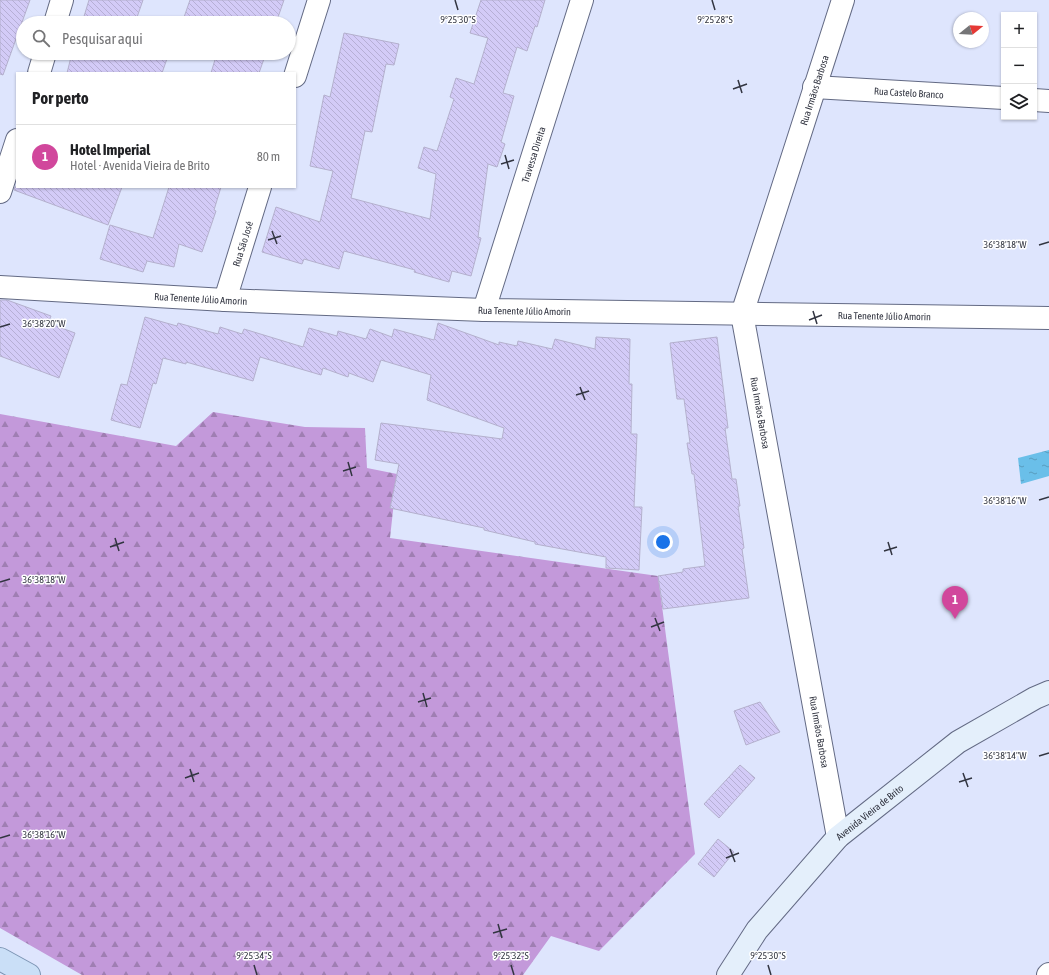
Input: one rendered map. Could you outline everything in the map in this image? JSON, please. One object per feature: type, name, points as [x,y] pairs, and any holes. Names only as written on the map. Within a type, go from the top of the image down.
[{"type":"main road","name":"Avenida Vieira de Brito","points":[[728,975],[757,930],[838,837],[958,742],[1035,698],[1049,692]]},
{"type":"main road","points":[[0,959],[29,975]]},
{"type":"street","points":[[57,16],[62,0]]},
{"type":"street","points":[[296,73],[319,0]]},
{"type":"street","name":"Travessa Direita","points":[[484,310],[582,0]]},
{"type":"street","name":"Rua Irmãos Barbosa","points":[[838,837],[742,314],[843,0]]},
{"type":"street","points":[[39,72],[43,60]]},
{"type":"street","name":"Rua Castelo Branco","points":[[814,87],[1001,98]]},
{"type":"street","points":[[1037,100],[1049,101]]},
{"type":"street","points":[[0,192],[16,143]]},
{"type":"street","name":"Rua São José","points":[[225,300],[260,188]]},
{"type":"street","name":"Rua Tenente Júlio Amorin","points":[[0,288],[225,300],[484,310],[1049,318]]},
{"type":"green space","points":[[213,412],[305,427],[365,428],[367,468],[397,474],[390,538],[658,576],[695,854],[599,951],[551,936],[523,975],[82,975],[0,928],[0,414],[176,446]]},
{"type":"water","points":[[1049,450],[1049,476],[1021,484],[1018,458]]},
{"type":"building","points":[[0,0],[30,0],[24,16],[16,16],[16,39],[3,75],[0,74]]},
{"type":"building","points":[[89,0],[143,0],[137,16],[84,16]]},
{"type":"building","points":[[190,0],[284,0],[278,16],[184,16]]},
{"type":"building","points":[[481,0],[545,0],[537,27],[535,26],[527,51],[517,47],[503,93],[514,96],[501,142],[505,144],[497,167],[488,164],[478,237],[481,238],[471,276],[452,271],[449,282],[414,272],[415,270],[344,251],[339,269],[304,259],[302,264],[262,252],[276,207],[320,222],[333,171],[310,166],[324,95],[330,97],[344,33],[399,44],[394,65],[386,64],[372,132],[365,131],[351,198],[430,219],[436,174],[418,168],[424,147],[437,151],[454,99],[450,97],[456,78],[474,84],[488,38],[470,33]]},
{"type":"building","points":[[70,60],[167,60],[162,72],[67,72]]},
{"type":"building","points":[[215,60],[264,60],[259,72],[211,72]]},
{"type":"building","points":[[15,187],[122,188],[108,225],[14,190]]},
{"type":"building","points":[[169,188],[221,188],[214,210],[216,211],[202,252],[179,244],[174,267],[147,261],[143,272],[100,259],[110,225],[153,238]]},
{"type":"building","points":[[0,300],[7,300],[51,316],[48,323],[75,333],[59,378],[0,356]]},
{"type":"building","points":[[145,317],[177,326],[178,323],[218,334],[220,327],[242,334],[244,329],[303,347],[309,328],[337,336],[338,331],[366,339],[370,329],[392,337],[394,329],[434,340],[438,323],[499,345],[499,342],[517,346],[518,341],[552,349],[555,339],[595,349],[596,337],[630,339],[629,384],[632,384],[631,434],[637,434],[634,507],[642,507],[639,570],[606,568],[606,557],[535,544],[535,542],[484,530],[484,528],[390,508],[399,464],[375,460],[381,423],[502,439],[504,428],[427,400],[431,375],[381,360],[373,382],[349,373],[348,377],[323,368],[321,375],[260,357],[253,381],[186,362],[186,364],[163,358],[156,384],[153,383],[140,428],[111,420],[121,384],[127,385]]},
{"type":"building","points":[[717,337],[728,428],[725,428],[732,479],[736,479],[740,506],[738,506],[744,548],[742,549],[749,598],[663,609],[658,576],[683,572],[683,569],[705,566],[694,474],[692,474],[687,443],[690,443],[684,399],[677,399],[670,343]]},
{"type":"building","points":[[760,702],[780,732],[746,745],[734,711]]},
{"type":"building","points":[[740,765],[755,778],[719,818],[704,804]]},
{"type":"building","points":[[718,839],[734,852],[714,877],[698,864]]},
{"type":"place","name":"Hotel Imperial","points":[[955,619]]}]
